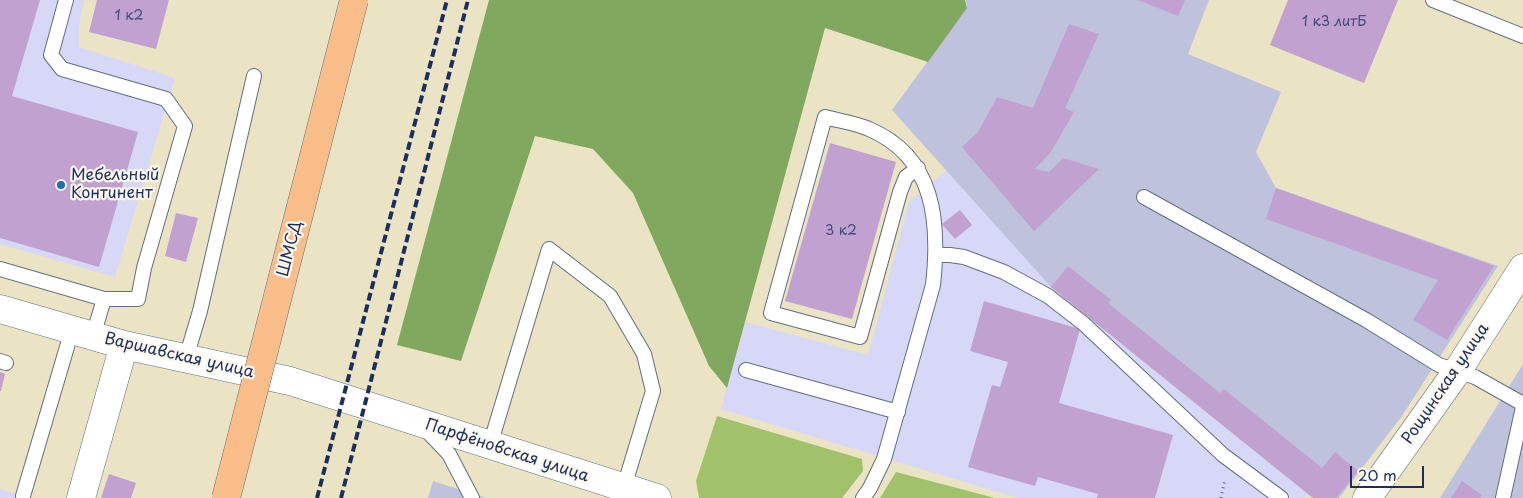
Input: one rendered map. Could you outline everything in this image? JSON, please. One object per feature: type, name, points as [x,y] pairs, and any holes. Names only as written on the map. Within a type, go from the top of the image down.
[{"type":"main road","name":"ШМСД","points":[[226,498],[354,0]]},
{"type":"main road","points":[[237,498],[280,325]]},
{"type":"street","name":"Рощинская улица","points":[[1367,498],[1458,370],[1523,268]]},
{"type":"street","name":"Варшавская улица","points":[[0,309],[124,344],[290,381],[357,402]]},
{"type":"street","points":[[81,498],[124,344]]},
{"type":"street","name":"Парфёновская улица","points":[[357,402],[490,445],[611,488],[657,498]]},
{"type":"lane","points":[[0,269],[104,299],[138,300],[144,268],[185,126],[166,99],[62,69],[51,55],[66,0]]},
{"type":"lane","points":[[1433,0],[1523,36]]},
{"type":"lane","points":[[186,358],[200,311],[254,76]]},
{"type":"lane","points":[[863,498],[884,459],[933,285],[936,255],[935,225],[928,190],[918,168],[896,144],[869,129],[825,117],[770,312],[860,337],[900,192],[906,178],[918,168]]},
{"type":"lane","points":[[1144,197],[1366,320],[1439,364],[1475,377],[1523,406],[1503,498]]},
{"type":"lane","points":[[490,445],[549,249],[610,296],[644,354],[653,391],[611,488]]},
{"type":"lane","points":[[936,255],[964,257],[1004,272],[1048,296],[1084,324],[1223,455],[1281,498]]},
{"type":"lane","points":[[23,496],[83,333],[104,299]]},
{"type":"lane","points":[[746,370],[898,412]]},
{"type":"lane","points":[[418,422],[449,454],[472,498]]},
{"type":"shaded area","points":[[0,0],[84,0],[79,25],[79,47],[175,78],[115,277],[0,244]]},
{"type":"shaded area","points":[[966,0],[1209,0],[1188,54],[1281,92],[1256,152],[1276,188],[1498,266],[1402,416],[1339,498],[1313,498],[1051,287],[892,110],[967,8]]},
{"type":"shaded area","points":[[947,170],[1051,287],[1308,494],[1304,498],[1018,498],[721,409],[745,322],[868,355],[909,202]]},
{"type":"shaded area","points":[[1523,364],[1523,498],[1440,498]]},
{"type":"shaded area","points":[[433,481],[486,498],[428,498]]},
{"type":"shaded area","points":[[0,489],[29,498],[0,498]]},
{"type":"green space","points":[[489,0],[965,0],[967,8],[928,62],[825,28],[727,388],[709,366],[633,193],[593,149],[535,136],[461,361],[397,345]]},
{"type":"green space","points":[[717,416],[862,459],[863,471],[842,498],[699,498],[696,481]]},
{"type":"green space","points":[[896,472],[995,498],[880,498]]},
{"type":"building","name":"Мебельный Континент","points":[[0,0],[40,0],[12,96],[138,132],[99,267],[0,238]]},
{"type":"building","points":[[97,0],[169,0],[156,49],[89,32]]},
{"type":"building","points":[[1138,0],[1185,0],[1178,16]]},
{"type":"building","points":[[1288,0],[1398,0],[1364,83],[1270,45]]},
{"type":"building","points":[[1069,24],[1099,34],[1065,108],[1074,112],[1051,152],[1035,169],[1049,172],[1063,158],[1099,169],[1034,231],[962,147],[978,132],[997,97],[1033,108]]},
{"type":"building","points":[[830,143],[896,162],[852,319],[785,301]]},
{"type":"building","points":[[1276,188],[1494,266],[1447,340],[1413,320],[1438,280],[1266,219]]},
{"type":"building","points":[[960,210],[972,225],[955,239],[942,224]]},
{"type":"building","points":[[176,213],[198,218],[186,262],[165,256]]},
{"type":"building","points":[[1068,266],[1111,300],[1108,303],[1220,393],[1224,389],[1322,468],[1335,452],[1358,471],[1336,498],[1313,498],[1051,287]]},
{"type":"building","points":[[984,301],[1080,329],[1059,403],[1173,435],[1155,498],[1097,498],[1098,494],[1038,477],[1035,486],[968,467],[992,385],[1000,387],[1008,362],[970,351]]},
{"type":"building","points":[[0,372],[5,374],[1,391],[0,391]]},
{"type":"building","points":[[109,474],[136,483],[131,498],[101,498]]},
{"type":"building","points":[[1462,481],[1482,495],[1480,498],[1451,498]]},
{"type":"railway","points":[[317,498],[447,0]]},
{"type":"railway","points":[[341,498],[468,0]]},
{"type":"place","name":"Мебельный Континент","points":[[61,185]]}]
